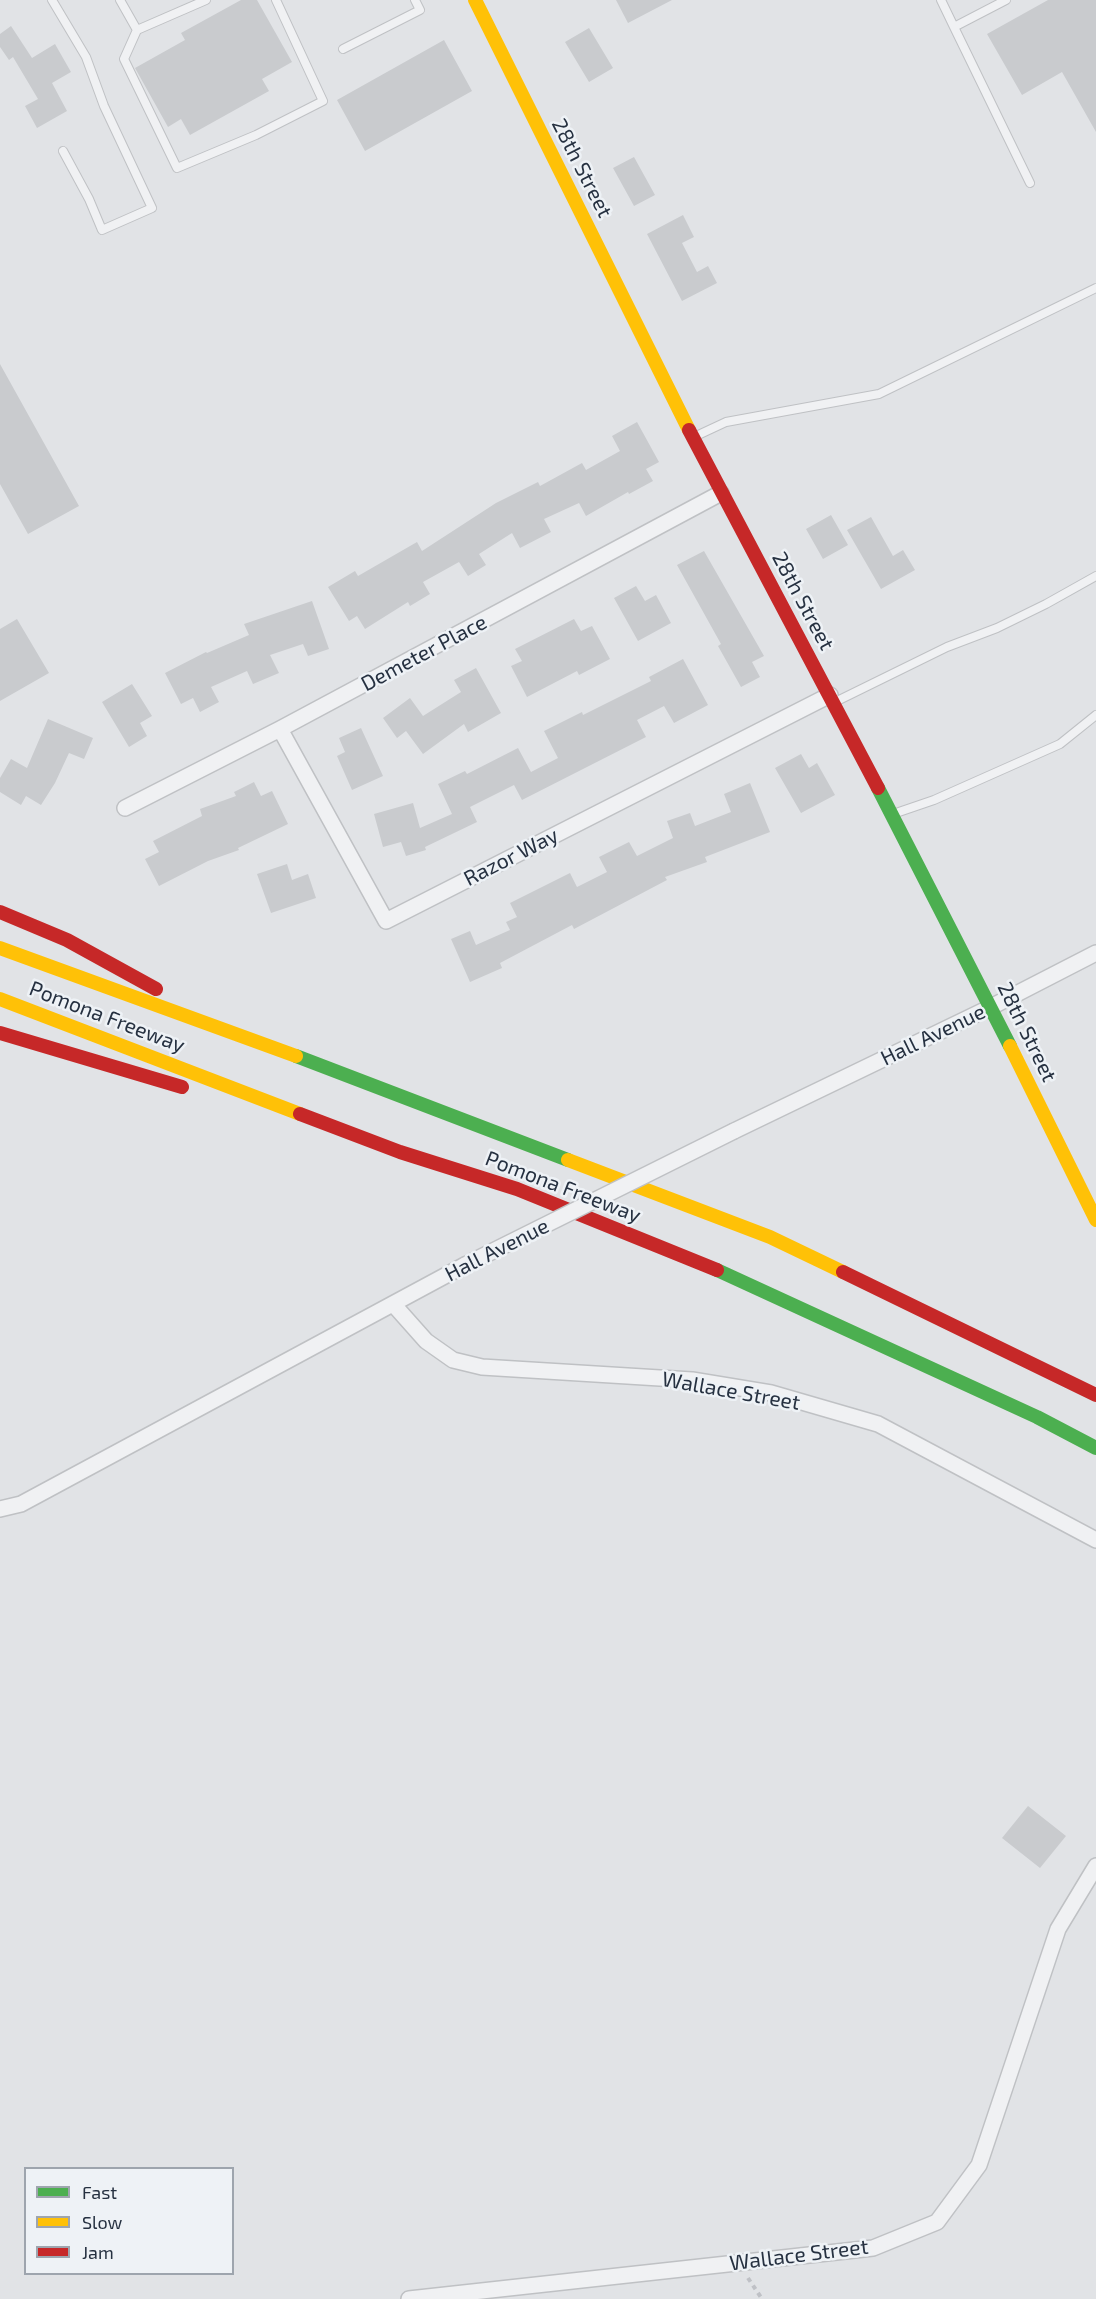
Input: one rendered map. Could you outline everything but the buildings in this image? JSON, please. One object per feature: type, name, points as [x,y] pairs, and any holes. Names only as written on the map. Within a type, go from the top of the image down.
[{"type":"main road","name":"28th Street","points":[[475,0],[693,438],[832,699],[991,1007],[1096,1220]]},
{"type":"main road","points":[[0,912],[67,940],[229,1030]]},
{"type":"main road","name":"Pomona Freeway","points":[[0,948],[229,1030],[770,1238],[1096,1395]]},
{"type":"main road","name":"Pomona Freeway","points":[[0,999],[400,1152],[517,1189],[746,1282],[1037,1417],[1096,1448]]},
{"type":"main road","points":[[0,1033],[199,1092]]},
{"type":"main road","points":[[222,1099],[400,1152]]},
{"type":"street","name":"Demeter Place","points":[[125,808],[280,729],[721,493]]},
{"type":"street","name":"Razor Way","points":[[280,729],[386,921],[832,699]]},
{"type":"street","name":"Hall Avenue","points":[[0,1509],[21,1504],[465,1265],[734,1131],[991,1007],[1096,953]]},
{"type":"street","name":"Wallace Street","points":[[394,1305],[426,1341],[453,1360],[482,1367],[692,1380],[771,1393],[878,1424],[1096,1540]]},
{"type":"street","name":"Wallace Street","points":[[409,2299],[873,2248],[937,2222],[979,2165],[1058,1929],[1096,1866]]},
{"type":"lane","points":[[52,0],[86,57],[104,106],[152,208],[102,230],[89,199],[63,151]]},
{"type":"lane","points":[[120,0],[137,30]]},
{"type":"lane","points":[[206,0],[137,30],[124,59],[177,168],[256,135],[323,101],[276,0]]},
{"type":"lane","points":[[343,49],[420,10],[415,0]]},
{"type":"lane","points":[[941,0],[1030,183]]},
{"type":"lane","points":[[954,27],[1006,0]]},
{"type":"lane","points":[[693,438],[726,422],[879,394],[1096,288]]},
{"type":"lane","points":[[832,699],[947,647],[997,628],[1096,576]]},
{"type":"lane","points":[[891,814],[934,800],[1060,744],[1096,715]]},
{"type":"path","points":[[738,2263],[762,2299]]},
{"type":"traffic: fast","points":[[878,788],[1010,1046]]},
{"type":"traffic: fast","points":[[296,1056],[568,1160]]},
{"type":"traffic: fast","points":[[717,1270],[1037,1417],[1096,1448]]},
{"type":"traffic: slow","points":[[475,0],[689,430]]},
{"type":"traffic: slow","points":[[0,948],[296,1056]]},
{"type":"traffic: slow","points":[[0,999],[300,1114]]},
{"type":"traffic: slow","points":[[1010,1046],[1096,1220]]},
{"type":"traffic: slow","points":[[568,1160],[770,1237],[843,1272]]},
{"type":"traffic: jam","points":[[689,430],[878,788]]},
{"type":"traffic: jam","points":[[0,912],[67,940],[156,989]]},
{"type":"traffic: jam","points":[[0,1033],[182,1087]]},
{"type":"traffic: jam","points":[[300,1114],[400,1152],[517,1189],[717,1270]]},
{"type":"traffic: jam","points":[[843,1272],[1096,1395]]}]
